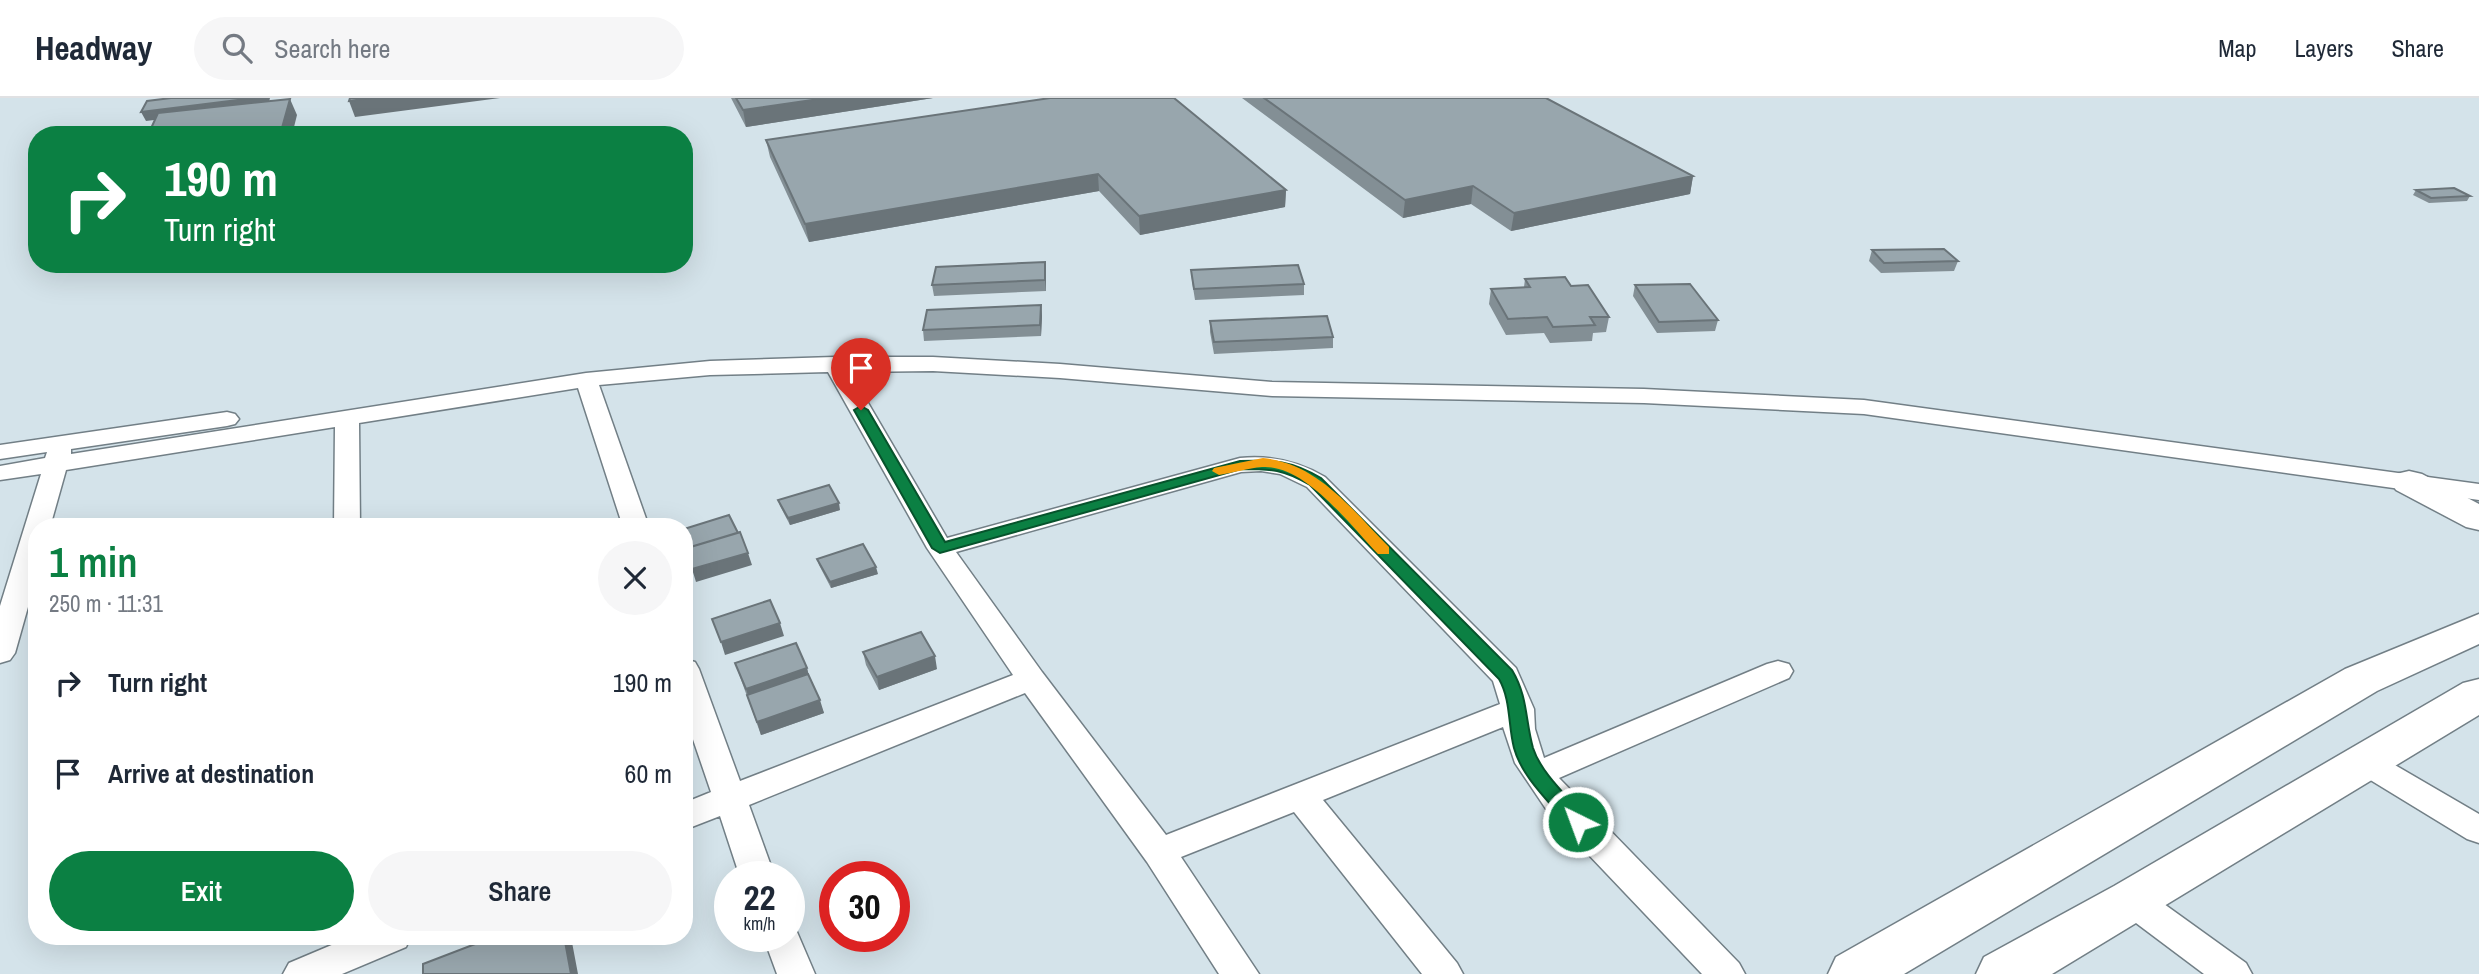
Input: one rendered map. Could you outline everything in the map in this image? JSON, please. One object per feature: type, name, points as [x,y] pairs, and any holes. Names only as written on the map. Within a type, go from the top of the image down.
[{"type":"main road","points":[[2409,482],[2479,519]]},
{"type":"main road","points":[[1856,974],[2361,680],[2479,628]]},
{"type":"main road","points":[[2004,974],[2133,901],[2479,694]]},
{"type":"street","points":[[0,473],[60,452],[584,368],[713,354],[849,347],[1254,374],[1633,380],[1843,393],[2479,477]]},
{"type":"street","points":[[834,364],[940,548],[1031,679],[1159,852],[1240,974]]},
{"type":"street","points":[[0,452],[60,452],[347,417],[586,380],[710,368],[933,364],[1060,371],[1272,389],[1644,396],[1864,407],[2479,492]]},
{"type":"street","points":[[586,380],[633,518]]},
{"type":"street","points":[[347,417],[347,518]]},
{"type":"street","points":[[40,518],[60,452]]},
{"type":"street","points":[[940,548],[1240,465],[1281,464],[1316,482],[1505,675],[1514,690],[1519,709],[1519,731],[1524,750],[1538,774],[1560,803],[1726,974]]},
{"type":"street","points":[[0,653],[28,559]]},
{"type":"street","points":[[1538,774],[1778,671]]},
{"type":"street","points":[[693,813],[1031,679]]},
{"type":"street","points":[[693,696],[752,861]]},
{"type":"street","points":[[1159,852],[1519,709]]},
{"type":"street","points":[[2365,762],[2479,830]]},
{"type":"street","points":[[1300,796],[1444,974]]},
{"type":"street","points":[[2133,901],[2233,974]]},
{"type":"street","points":[[302,974],[348,946]]},
{"type":"street","points":[[787,952],[796,974]]},
{"type":"building","points":[[171,98],[254,98],[141,112],[147,101]]},
{"type":"building","points":[[350,98],[371,98],[349,101]]},
{"type":"building","points":[[736,98],[826,98],[743,110]]},
{"type":"building","points":[[1050,98],[1174,98],[1286,190],[1139,216],[1098,174],[805,224],[766,140]]},
{"type":"building","points":[[1264,98],[1546,98],[1693,176],[1514,213],[1473,186],[1405,200]]},
{"type":"building","points":[[290,99],[282,126],[152,126],[158,113]]},
{"type":"building","points":[[2454,188],[2470,196],[2431,198],[2416,190]]},
{"type":"building","points":[[1944,249],[1958,261],[1884,263],[1872,250]]},
{"type":"building","points":[[1045,262],[1045,280],[932,285],[936,267]]},
{"type":"building","points":[[1298,265],[1304,284],[1194,289],[1191,270]]},
{"type":"building","points":[[1565,277],[1571,286],[1588,285],[1609,317],[1590,317],[1595,325],[1553,327],[1547,317],[1508,319],[1491,289],[1530,287],[1525,279]]},
{"type":"building","points":[[1690,284],[1718,320],[1659,322],[1635,285]]},
{"type":"building","points":[[1041,305],[1040,325],[923,330],[927,310]]},
{"type":"building","points":[[1327,316],[1333,337],[1214,342],[1210,321]]},
{"type":"building","points":[[829,485],[839,503],[788,518],[778,500]]},
{"type":"building","points":[[729,515],[738,533],[693,546],[693,526]]},
{"type":"building","points":[[740,532],[748,553],[693,569],[693,546]]},
{"type":"building","points":[[863,544],[876,567],[830,582],[817,559]]},
{"type":"building","points":[[770,600],[780,623],[721,642],[712,619]]},
{"type":"building","points":[[921,632],[935,656],[877,677],[863,652]]},
{"type":"building","points":[[796,643],[807,668],[746,689],[735,663]]},
{"type":"building","points":[[808,674],[820,700],[757,722],[747,695]]},
{"type":"building","points":[[473,945],[566,945],[571,974],[423,974],[423,964]]},
{"type":"slow traffic","points":[[1219,471],[1240,465],[1263,463],[1281,464],[1298,471],[1316,482],[1383,550]]},
{"type":"route","points":[[861,410],[940,548],[1240,465],[1281,464],[1298,471],[1316,482],[1505,675],[1514,690],[1519,709],[1519,731],[1524,750],[1538,774],[1578,822]]}]
